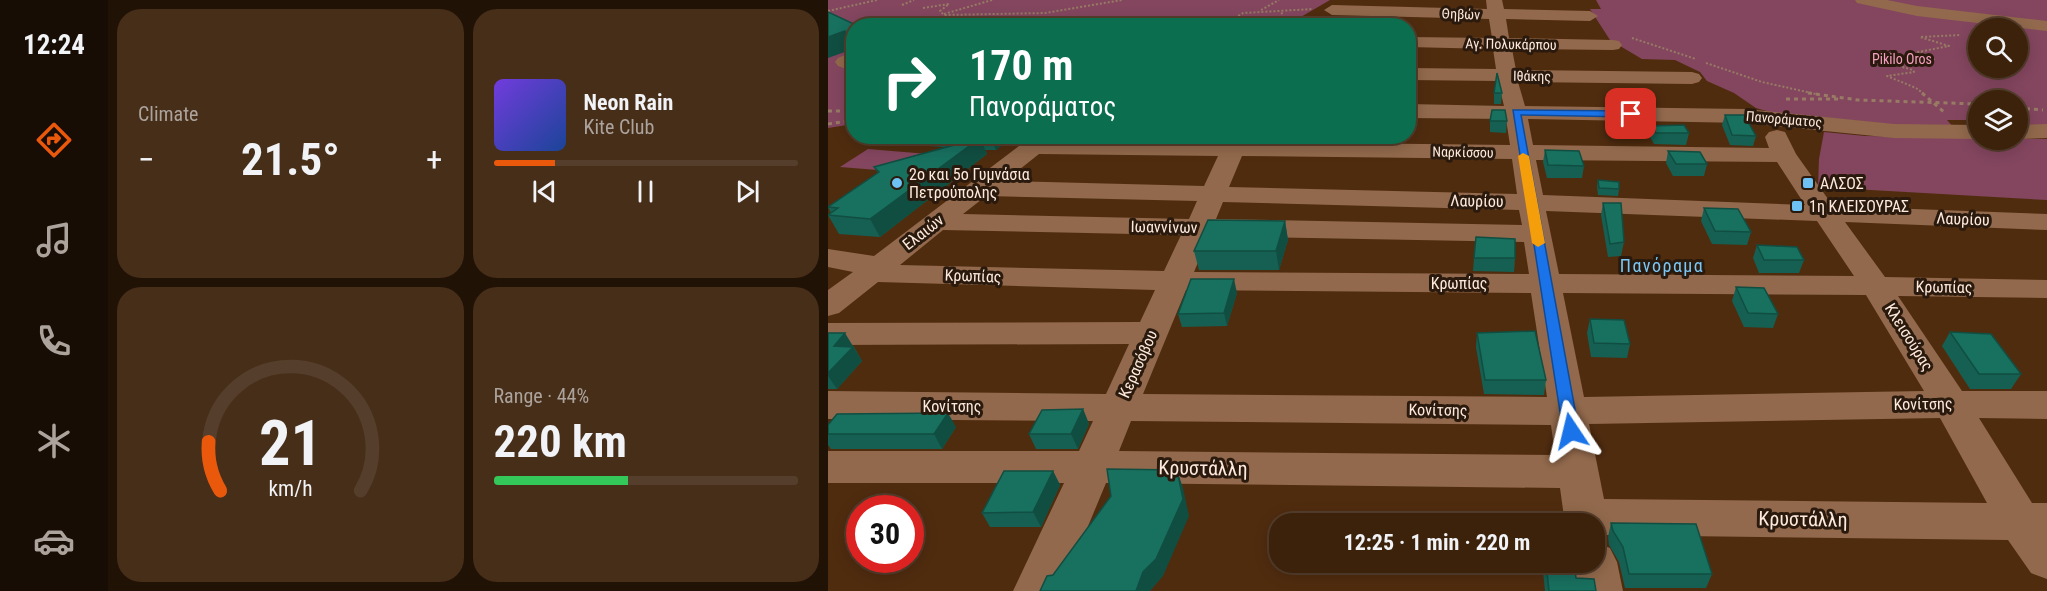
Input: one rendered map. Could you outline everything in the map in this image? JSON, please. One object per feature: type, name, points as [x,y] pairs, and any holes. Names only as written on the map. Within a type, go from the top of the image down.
[{"type":"street","points":[[1580,0],[1609,41],[1650,70],[1655,78]]},
{"type":"street","points":[[1863,0],[1917,10],[2047,26]]},
{"type":"street","points":[[1495,8],[1516,112],[1585,513]]},
{"type":"street","name":"Θηβών","points":[[1331,12],[1495,8],[1590,16]]},
{"type":"street","name":"Αγ. Πολυκάρπου","points":[[1416,42],[1501,44],[1609,41]]},
{"type":"street","name":"Ιθάκης","points":[[1416,74],[1692,78]]},
{"type":"street","name":"Πανοράματος","points":[[1416,111],[1776,108],[1894,131],[1968,132]]},
{"type":"street","name":"Κλεισούρας","points":[[1776,108],[1784,155],[1823,214],[1876,286],[1951,404],[2033,522],[2047,559]]},
{"type":"street","points":[[2028,132],[2047,131]]},
{"type":"street","name":"Ελαιών","points":[[851,284],[1037,144]]},
{"type":"street","name":"Κερασόβου","points":[[1037,591],[1236,144]]},
{"type":"street","name":"Ναρκίσσου","points":[[1268,144],[1523,152],[1784,155]]},
{"type":"street","name":"Λαυρίου","points":[[979,188],[1532,202],[2047,222]]},
{"type":"street","name":"Ιωαννίνων","points":[[935,222],[1537,234]]},
{"type":"street","name":"Κρωπίας","points":[[828,258],[844,262],[851,284],[1175,281],[2047,289]]},
{"type":"street","points":[[828,334],[1152,333]]},
{"type":"street","name":"Κονίτσης","points":[[828,405],[1567,411],[1951,404],[2047,405]]},
{"type":"street","name":"Κρυστάλλη","points":[[828,467],[1578,472]]},
{"type":"street","name":"Κρυστάλλη","points":[[1605,520],[2033,522]]},
{"type":"street","points":[[1596,573],[1599,591]]},
{"type":"path","points":[[828,11],[877,0]]},
{"type":"path","points":[[899,6],[915,0]]},
{"type":"path","points":[[943,14],[992,0]]},
{"type":"path","points":[[943,14],[957,17],[1045,13],[1122,0]]},
{"type":"path","points":[[1258,12],[1279,0]]},
{"type":"path","points":[[921,17],[949,4],[940,11],[943,14]]},
{"type":"path","points":[[1233,18],[1242,13],[1302,8],[1331,12]]},
{"type":"path","points":[[1280,18],[1283,17],[1281,11]]},
{"type":"path","points":[[1948,115],[1916,88],[1887,76],[1914,72],[1913,70],[1875,59],[1935,59],[1918,52],[1949,46],[1920,37],[1954,36],[1967,32]]},
{"type":"path","points":[[1609,41],[1625,36],[1654,43],[1778,88],[1860,100]]},
{"type":"path","points":[[1776,108],[1860,100],[1968,103]]},
{"type":"path","points":[[2028,109],[2047,110]]},
{"type":"path","points":[[828,112],[846,111]]},
{"type":"path","points":[[828,124],[846,121]]},
{"type":"green space","points":[[828,0],[1330,0],[1299,18],[846,18],[846,125],[828,128]]},
{"type":"green space","name":"Pikilo Oros","points":[[1596,0],[2047,0],[2047,128],[2028,127],[2028,90],[1968,90],[1968,120],[1947,120],[1954,128],[1927,128],[1770,112],[1756,108],[1734,93],[1707,81],[1700,72],[1675,60],[1642,59],[1610,40],[1590,9],[1601,9]]},
{"type":"green space","points":[[1824,132],[1865,136],[1968,138],[1968,150],[2028,150],[2028,139],[2047,139],[2047,200],[1818,187],[1819,159]]},
{"type":"green space","points":[[868,149],[928,154],[903,172],[840,167]]},
{"type":"building","points":[[828,12],[846,20],[846,32],[828,37]]},
{"type":"building","points":[[1497,73],[1502,93],[1494,93]]},
{"type":"building","points":[[1492,110],[1505,110],[1507,121],[1490,121]]},
{"type":"building","points":[[1725,115],[1744,115],[1756,136],[1732,135]]},
{"type":"building","points":[[1684,125],[1689,133],[1656,133],[1652,126]]},
{"type":"building","points":[[958,144],[972,144],[870,219],[828,215],[838,208],[828,207],[879,172],[874,167]]},
{"type":"building","points":[[1545,150],[1579,151],[1584,166],[1548,165]]},
{"type":"building","points":[[1668,151],[1700,152],[1707,164],[1676,164]]},
{"type":"building","points":[[1598,180],[1619,182],[1619,189],[1599,188]]},
{"type":"building","points":[[1603,203],[1621,203],[1624,242],[1610,244]]},
{"type":"building","points":[[1704,208],[1738,209],[1751,232],[1715,231]]},
{"type":"building","points":[[1208,220],[1285,221],[1276,251],[1194,251]]},
{"type":"building","points":[[1476,237],[1515,239],[1515,258],[1474,258]]},
{"type":"building","points":[[1757,245],[1797,247],[1804,260],[1764,260]]},
{"type":"building","points":[[1191,279],[1234,279],[1224,313],[1178,314]]},
{"type":"building","points":[[1736,287],[1764,288],[1778,314],[1748,313]]},
{"type":"building","points":[[1590,319],[1624,320],[1630,344],[1594,343]]},
{"type":"building","points":[[1535,331],[1546,380],[1485,380],[1477,333]]},
{"type":"building","points":[[1950,332],[1991,334],[2021,374],[1979,374]]},
{"type":"building","points":[[828,333],[845,333],[834,346],[853,347],[828,373]]},
{"type":"building","points":[[1083,409],[1071,434],[1029,434],[1042,410]]},
{"type":"building","points":[[948,413],[934,434],[828,434],[828,425],[837,414]]},
{"type":"building","points":[[1107,469],[1177,470],[1183,499],[1156,559],[1143,572],[1136,591],[1040,591],[1047,576],[1053,575],[1111,496]]},
{"type":"building","points":[[1004,471],[1053,471],[1033,512],[982,513]]},
{"type":"building","points":[[1611,523],[1696,524],[1712,574],[1629,574],[1623,547]]},
{"type":"building","points":[[1547,573],[1575,573],[1576,578],[1594,579],[1596,591],[1549,591]]},
{"type":"slow traffic","points":[[1523,156],[1538,243]]},
{"type":"place","name":"2ο και 5ο Γυμνάσια Πετρούπολης","points":[[897,183]]},
{"type":"place","name":"ΑΛΣΟΣ","points":[[1808,183]]},
{"type":"place","name":"1η ΚΛΕΙΣΟΥΡΑΣ","points":[[1797,206]]},
{"type":"district","name":"Πανόραμα","points":[[1662,265]]},
{"type":"route","points":[[1571,431],[1516,112],[1631,114]]}]
